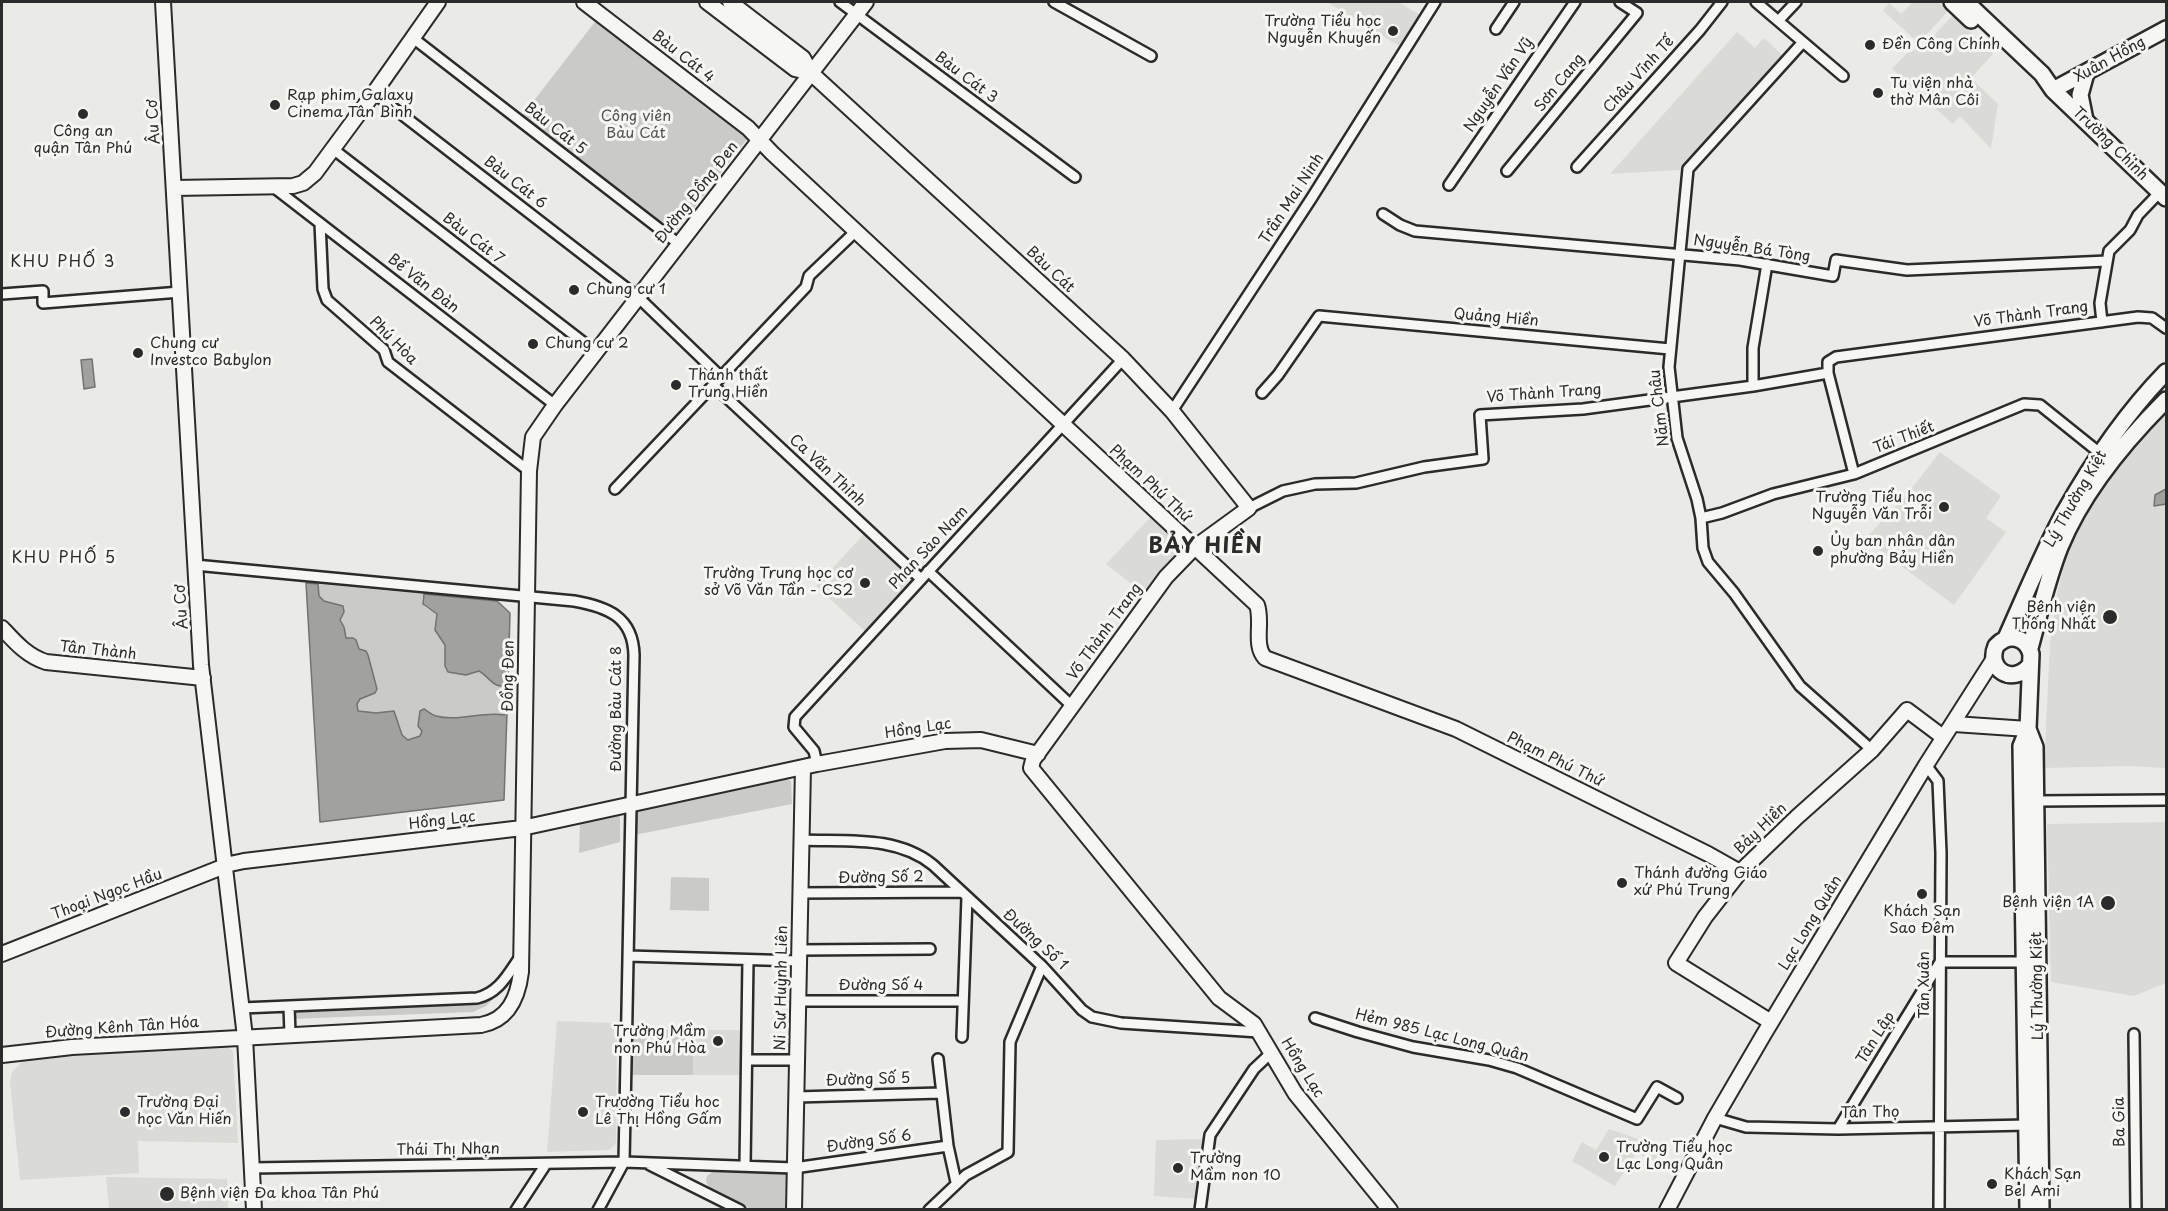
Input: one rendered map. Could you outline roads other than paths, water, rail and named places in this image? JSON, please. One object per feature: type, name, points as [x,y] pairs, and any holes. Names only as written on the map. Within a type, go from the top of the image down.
[{"type":"main road","name":"Trường Chinh","points":[[1959,3],[2042,74],[2053,90],[2163,195]]},
{"type":"main road","name":"Xuân Hồng","points":[[2053,90],[2166,28]]},
{"type":"main road","points":[[2085,120],[2080,95],[2086,73]]},
{"type":"main road","name":"Lý Thường Kiệt","points":[[2006,638],[2064,513],[2101,454],[2147,392],[2166,372]]},
{"type":"main road","name":"Lý Thường Kiệt","points":[[2030,648],[2053,566],[2073,518],[2111,462],[2166,400]]},
{"type":"main road","points":[[2006,638],[2017,638],[2027,643],[2030,648],[2030,665],[2020,674],[2009,675],[1997,668],[1994,660],[1996,646],[2006,638]]},
{"type":"main road","name":"Lý Thường Kiệt","points":[[2030,665],[2028,729],[2021,746],[2031,962],[2032,1199]]},
{"type":"main road","name":"Lý Thường Kiệt","points":[[2028,729],[2035,747],[2036,801],[2027,1125],[2032,1199],[2041,1209]]},
{"type":"main road","points":[[2022,1209],[2032,1199],[2043,1201],[2050,1209]]},
{"type":"street","name":"Âu Cơ","points":[[163,2],[203,678],[245,1037],[254,1209]]},
{"type":"street","points":[[174,188],[293,186],[303,183],[312,176],[333,149],[438,2]]},
{"type":"street","name":"Bàu Cát 4","points":[[584,2],[747,128],[759,140]]},
{"type":"street","name":"Bàu Cát","points":[[707,2],[795,69],[811,73]]},
{"type":"street","name":"Bàu Cát","points":[[730,2],[803,58],[811,73],[1123,359],[1172,411],[1249,508]]},
{"type":"street","name":"Bàu Cát 3","points":[[840,2],[1075,177]]},
{"type":"street","name":"Đường Đồng Đen","points":[[555,405],[866,2]]},
{"type":"street","points":[[1054,2],[1151,56]]},
{"type":"street","name":"Trần Mai Ninh","points":[[1172,411],[1311,199],[1435,2]]},
{"type":"street","points":[[1496,29],[1514,2]]},
{"type":"street","name":"Nguyễn Văn Vỹ","points":[[1449,185],[1575,2]]},
{"type":"street","name":"Sơn Cang","points":[[1507,171],[1637,13],[1624,2]]},
{"type":"street","name":"Châu Vĩnh Tế","points":[[1577,167],[1700,30],[1722,2]]},
{"type":"street","points":[[1756,2],[1843,76]]},
{"type":"street","points":[[1779,20],[1796,2]]},
{"type":"street","name":"Bàu Cát 5","points":[[413,38],[679,244]]},
{"type":"street","name":"Năm Châu","points":[[1803,42],[1690,165],[1670,349],[1671,397],[1677,438],[1697,499],[1703,548],[1708,562],[1734,593],[1805,691],[1872,750]]},
{"type":"street","name":"Bàu Cát 6","points":[[374,93],[638,297],[721,377]]},
{"type":"street","name":"Phạm Phú Thứ","points":[[759,140],[1257,605],[1260,616],[1260,650],[1267,660],[1456,729],[1740,872]]},
{"type":"street","name":"Bàu Cát 7","points":[[333,149],[596,352]]},
{"type":"street","name":"Bế Văn Đàn","points":[[272,186],[555,405]]},
{"type":"street","points":[[2102,322],[2100,303],[2107,261],[2112,247],[2130,230],[2138,214],[2163,195]]},
{"type":"street","name":"Nguyễn Bá Tòng","points":[[1383,214],[1415,231],[1767,264],[1833,276],[1836,260],[1907,270],[2107,261]]},
{"type":"street","name":"Phú Hòa","points":[[320,224],[323,289],[327,300],[384,350],[388,362],[529,471]]},
{"type":"street","points":[[615,489],[806,287],[809,276],[856,231]]},
{"type":"street","points":[[1753,386],[1753,348],[1767,264]]},
{"type":"street","points":[[2,294],[43,291],[44,303],[180,292]]},
{"type":"street","name":"Quảng Hiền","points":[[1262,393],[1278,375],[1319,316],[1670,349]]},
{"type":"street","name":"Võ Thành Trang","points":[[1038,754],[1156,590],[1194,548],[1249,508],[1283,491],[1315,484],[1356,483],[1424,467],[1483,459],[1480,415],[1583,409],[1753,386],[1828,373],[1828,362],[1836,357],[2145,316],[2157,320],[2166,328]]},
{"type":"street","name":"Phan Sào Nam","points":[[817,764],[812,749],[794,728],[794,718],[1123,359]]},
{"type":"street","points":[[1828,373],[1854,474]]},
{"type":"street","name":"Ca Văn Thỉnh","points":[[713,385],[921,579]]},
{"type":"street","name":"Tái Thiết","points":[[1701,518],[1722,513],[1773,494],[1854,474],[2029,403],[2040,405],[2101,454]]},
{"type":"street","name":"Đồng Đen","points":[[245,1037],[481,1025],[492,1022],[507,1012],[514,1002],[519,984],[521,955],[529,471],[533,437],[555,405]]},
{"type":"street","name":"Đường Bàu Cát 8","points":[[195,565],[526,596],[593,605],[616,616],[628,627],[633,650],[624,1162]]},
{"type":"street","points":[[928,571],[1072,706]]},
{"type":"street","name":"Tân Thành","points":[[2,628],[21,649],[46,662],[203,678]]},
{"type":"street","name":"Lạc Long Quân","points":[[1667,1209],[1715,1118],[1770,1022],[1943,737],[1954,724],[1994,660]]},
{"type":"street","name":"Bảy Hiền","points":[[1770,1022],[1676,963],[1705,917],[1740,872],[1872,750],[1907,710],[1943,737]]},
{"type":"street","points":[[1954,724],[2028,729]]},
{"type":"street","name":"Hồng Lạc","points":[[225,867],[249,860],[522,828],[920,744],[963,739],[996,742],[1038,754],[1031,764],[1033,772],[1221,1000],[1251,1020],[1295,1093],[1390,1209]]},
{"type":"street","name":"Tân Xuân","points":[[1926,765],[1938,781],[1941,853],[1940,1209]]},
{"type":"street","name":"Ni Sư Huỳnh Liên","points":[[794,1209],[803,767]]},
{"type":"street","points":[[2036,801],[2166,800]]},
{"type":"street","name":"Đường Số 1","points":[[801,840],[879,843],[902,848],[928,862],[1042,966],[1082,1010],[1099,1020],[1259,1032]]},
{"type":"street","name":"Thoại Ngọc Hầu","points":[[2,954],[225,867]]},
{"type":"street","name":"Đường Số 2","points":[[800,894],[964,894]]},
{"type":"street","points":[[962,1037],[964,894]]},
{"type":"street","points":[[628,956],[748,960],[799,955],[930,949]]},
{"type":"street","points":[[242,1008],[481,997],[497,989],[521,955]]},
{"type":"street","points":[[745,1166],[748,960]]},
{"type":"street","points":[[1940,962],[2031,962]]},
{"type":"street","name":"Tân Lập","points":[[1838,1129],[1940,962]]},
{"type":"street","points":[[929,1209],[956,1182],[979,1166],[1008,1152],[1010,1042],[1042,966]]},
{"type":"street","name":"Đường Số 4","points":[[798,1001],[963,1001]]},
{"type":"street","points":[[289,1006],[290,1034]]},
{"type":"street","name":"Hẻm 985 Lạc Long Quân","points":[[1316,1018],[1413,1047],[1490,1060],[1517,1068],[1637,1119],[1657,1087],[1677,1098]]},
{"type":"street","name":"Ba Gia","points":[[2134,1034],[2136,1209]]},
{"type":"street","name":"Đường Kênh Tân Hóa","points":[[2,1055],[72,1047],[245,1037]]},
{"type":"street","points":[[1200,1209],[1210,1135],[1254,1069],[1271,1053]]},
{"type":"street","points":[[747,1060],[796,1059]]},
{"type":"street","points":[[938,1059],[948,1146],[956,1182]]},
{"type":"street","name":"Đường Số 5","points":[[796,1097],[941,1093]]},
{"type":"street","name":"Tân Thọ","points":[[1715,1118],[1746,1127],[1838,1129],[2027,1125]]},
{"type":"street","name":"Đường Số 6","points":[[794,1168],[948,1146]]},
{"type":"street","points":[[601,1208],[624,1162]]},
{"type":"street","name":"Thái Thị Nhạn","points":[[252,1168],[624,1162],[794,1168]]},
{"type":"street","name":"Thái Thị Nhạn","points":[[645,1163],[740,1209]]},
{"type":"street","points":[[516,1209],[546,1164]]},
{"type":"place","name":"Trường Tiểu học Nguyễn Khuyến","points":[[1393,31]]},
{"type":"place","name":"Đền Công Chính","points":[[1870,45]]},
{"type":"place","name":"Tu viện nhà thờ Mân Côi","points":[[1878,93]]},
{"type":"place","name":"Rạp phim Galaxy Cinema Tân Bình","points":[[275,105]]},
{"type":"place","name":"Công an quận Tân Phú","points":[[83,114]]},
{"type":"place","name":"Chung cư 1","points":[[574,290]]},
{"type":"place","name":"Chung cư 2","points":[[533,344]]},
{"type":"place","name":"Chung cư Investco Babylon","points":[[138,353]]},
{"type":"place","name":"Thánh thất Trung Hiền","points":[[676,385]]},
{"type":"place","name":"Trường Tiểu học Nguyễn Văn Trỗi","points":[[1944,507]]},
{"type":"place","name":"Ủy ban nhân dân phường Bảy Hiền","points":[[1818,551]]},
{"type":"place","name":"Trường Trung học cơ sở Võ Văn Tần - CS2","points":[[865,583]]},
{"type":"place","name":"Bệnh viện Thống Nhất","points":[[2110,617]]},
{"type":"place","name":"Thánh đường Giáo xứ Phú Trung","points":[[1622,883]]},
{"type":"place","name":"Khách Sạn Sao Đêm","points":[[1922,894]]},
{"type":"place","name":"Bệnh viện 1A","points":[[2108,903]]},
{"type":"place","name":"Trường Mầm non Phú Hòa","points":[[718,1041]]},
{"type":"place","name":"Trường Đại học Văn Hiến","points":[[125,1112]]},
{"type":"place","name":"Trươờng Tiểu học Lê Thị Hồng Gấm","points":[[583,1112]]},
{"type":"place","name":"Trường Tiểu học Lạc Long Quân","points":[[1604,1157]]},
{"type":"place","name":"Trường Mầm non 10","points":[[1178,1168]]},
{"type":"place","name":"Khách Sạn Bel Ami","points":[[1992,1184]]},
{"type":"place","name":"Bệnh viện Đa khoa Tân Phú","points":[[167,1194]]},
{"type":"district","name":"KHU PHỐ 3","points":[[63,263]]},
{"type":"district","name":"BẢY HIỀN","points":[[1206,547]]},
{"type":"district","name":"KHU PHỐ 5","points":[[64,559]]},
{"type":"park label","name":"Công viên Bàu Cát","points":[[636,126]]}]
